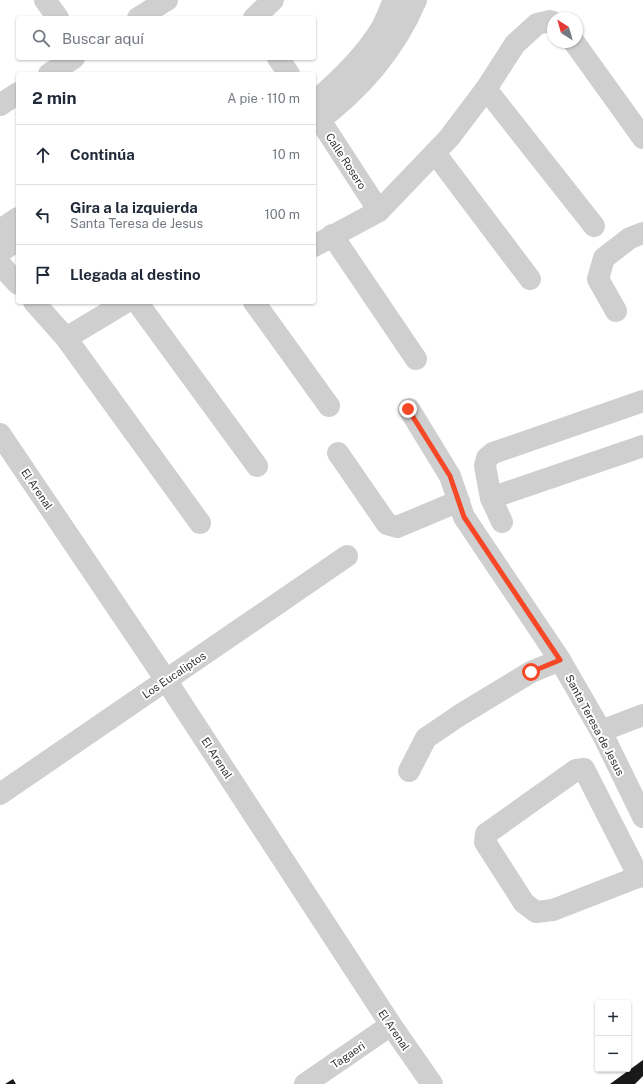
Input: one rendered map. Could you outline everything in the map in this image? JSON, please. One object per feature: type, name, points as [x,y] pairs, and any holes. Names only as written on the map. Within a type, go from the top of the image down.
[{"type":"street","points":[[45,0],[57,16]]},
{"type":"street","points":[[256,16],[272,0]]},
{"type":"street","points":[[316,113],[336,83],[357,62],[381,28],[394,0]]},
{"type":"street","points":[[316,114],[340,105],[369,74],[395,42],[416,0]]},
{"type":"street","points":[[141,16],[163,1]]},
{"type":"street","points":[[416,359],[323,240],[379,211],[449,138],[486,89],[515,44],[537,24],[547,22]]},
{"type":"street","points":[[578,48],[643,138]]},
{"type":"street","points":[[52,72],[71,60]]},
{"type":"street","points":[[279,60],[288,72]]},
{"type":"street","points":[[486,89],[594,226]]},
{"type":"street","name":"Calle Rosero","points":[[316,116],[379,211]]},
{"type":"street","points":[[435,152],[530,279]]},
{"type":"street","points":[[0,230],[16,219]]},
{"type":"street","points":[[616,311],[598,279],[604,258],[630,238],[643,233]]},
{"type":"street","points":[[0,252],[16,241]]},
{"type":"street","points":[[0,264],[16,282]]},
{"type":"street","points":[[36,304],[66,338],[200,523]]},
{"type":"street","points":[[66,338],[123,304]]},
{"type":"street","points":[[138,304],[257,466]]},
{"type":"street","points":[[255,304],[329,406]]},
{"type":"street","points":[[502,522],[491,498],[485,466],[487,458],[493,453],[643,401]]},
{"type":"street","name":"Santa Teresa de Jesus","points":[[408,409],[450,476],[464,517],[560,660],[601,731],[643,817]]},
{"type":"street","name":"El Arenal","points":[[0,434],[166,680],[391,1025],[432,1084]]},
{"type":"street","points":[[491,498],[643,446]]},
{"type":"street","points":[[338,453],[387,524],[397,527],[459,501]]},
{"type":"street","name":"Los Eucaliptos","points":[[0,794],[347,556]]},
{"type":"street","points":[[409,771],[426,738],[460,715],[531,672],[560,660]]},
{"type":"street","points":[[601,731],[643,715]]},
{"type":"street","points":[[584,769],[641,876],[553,910],[536,912],[524,903],[485,842],[486,834],[576,770],[584,769]]},
{"type":"street","name":"Tagaeri","points":[[305,1084],[391,1025]]},
{"type":"building","points":[[643,1060],[643,1076],[635,1084],[610,1084],[626,1072],[631,1072],[631,1069]]},
{"type":"building","points":[[13,1079],[16,1084],[5,1084]]},
{"type":"route","points":[[408,409],[450,476],[464,517],[560,660],[531,672]]}]
